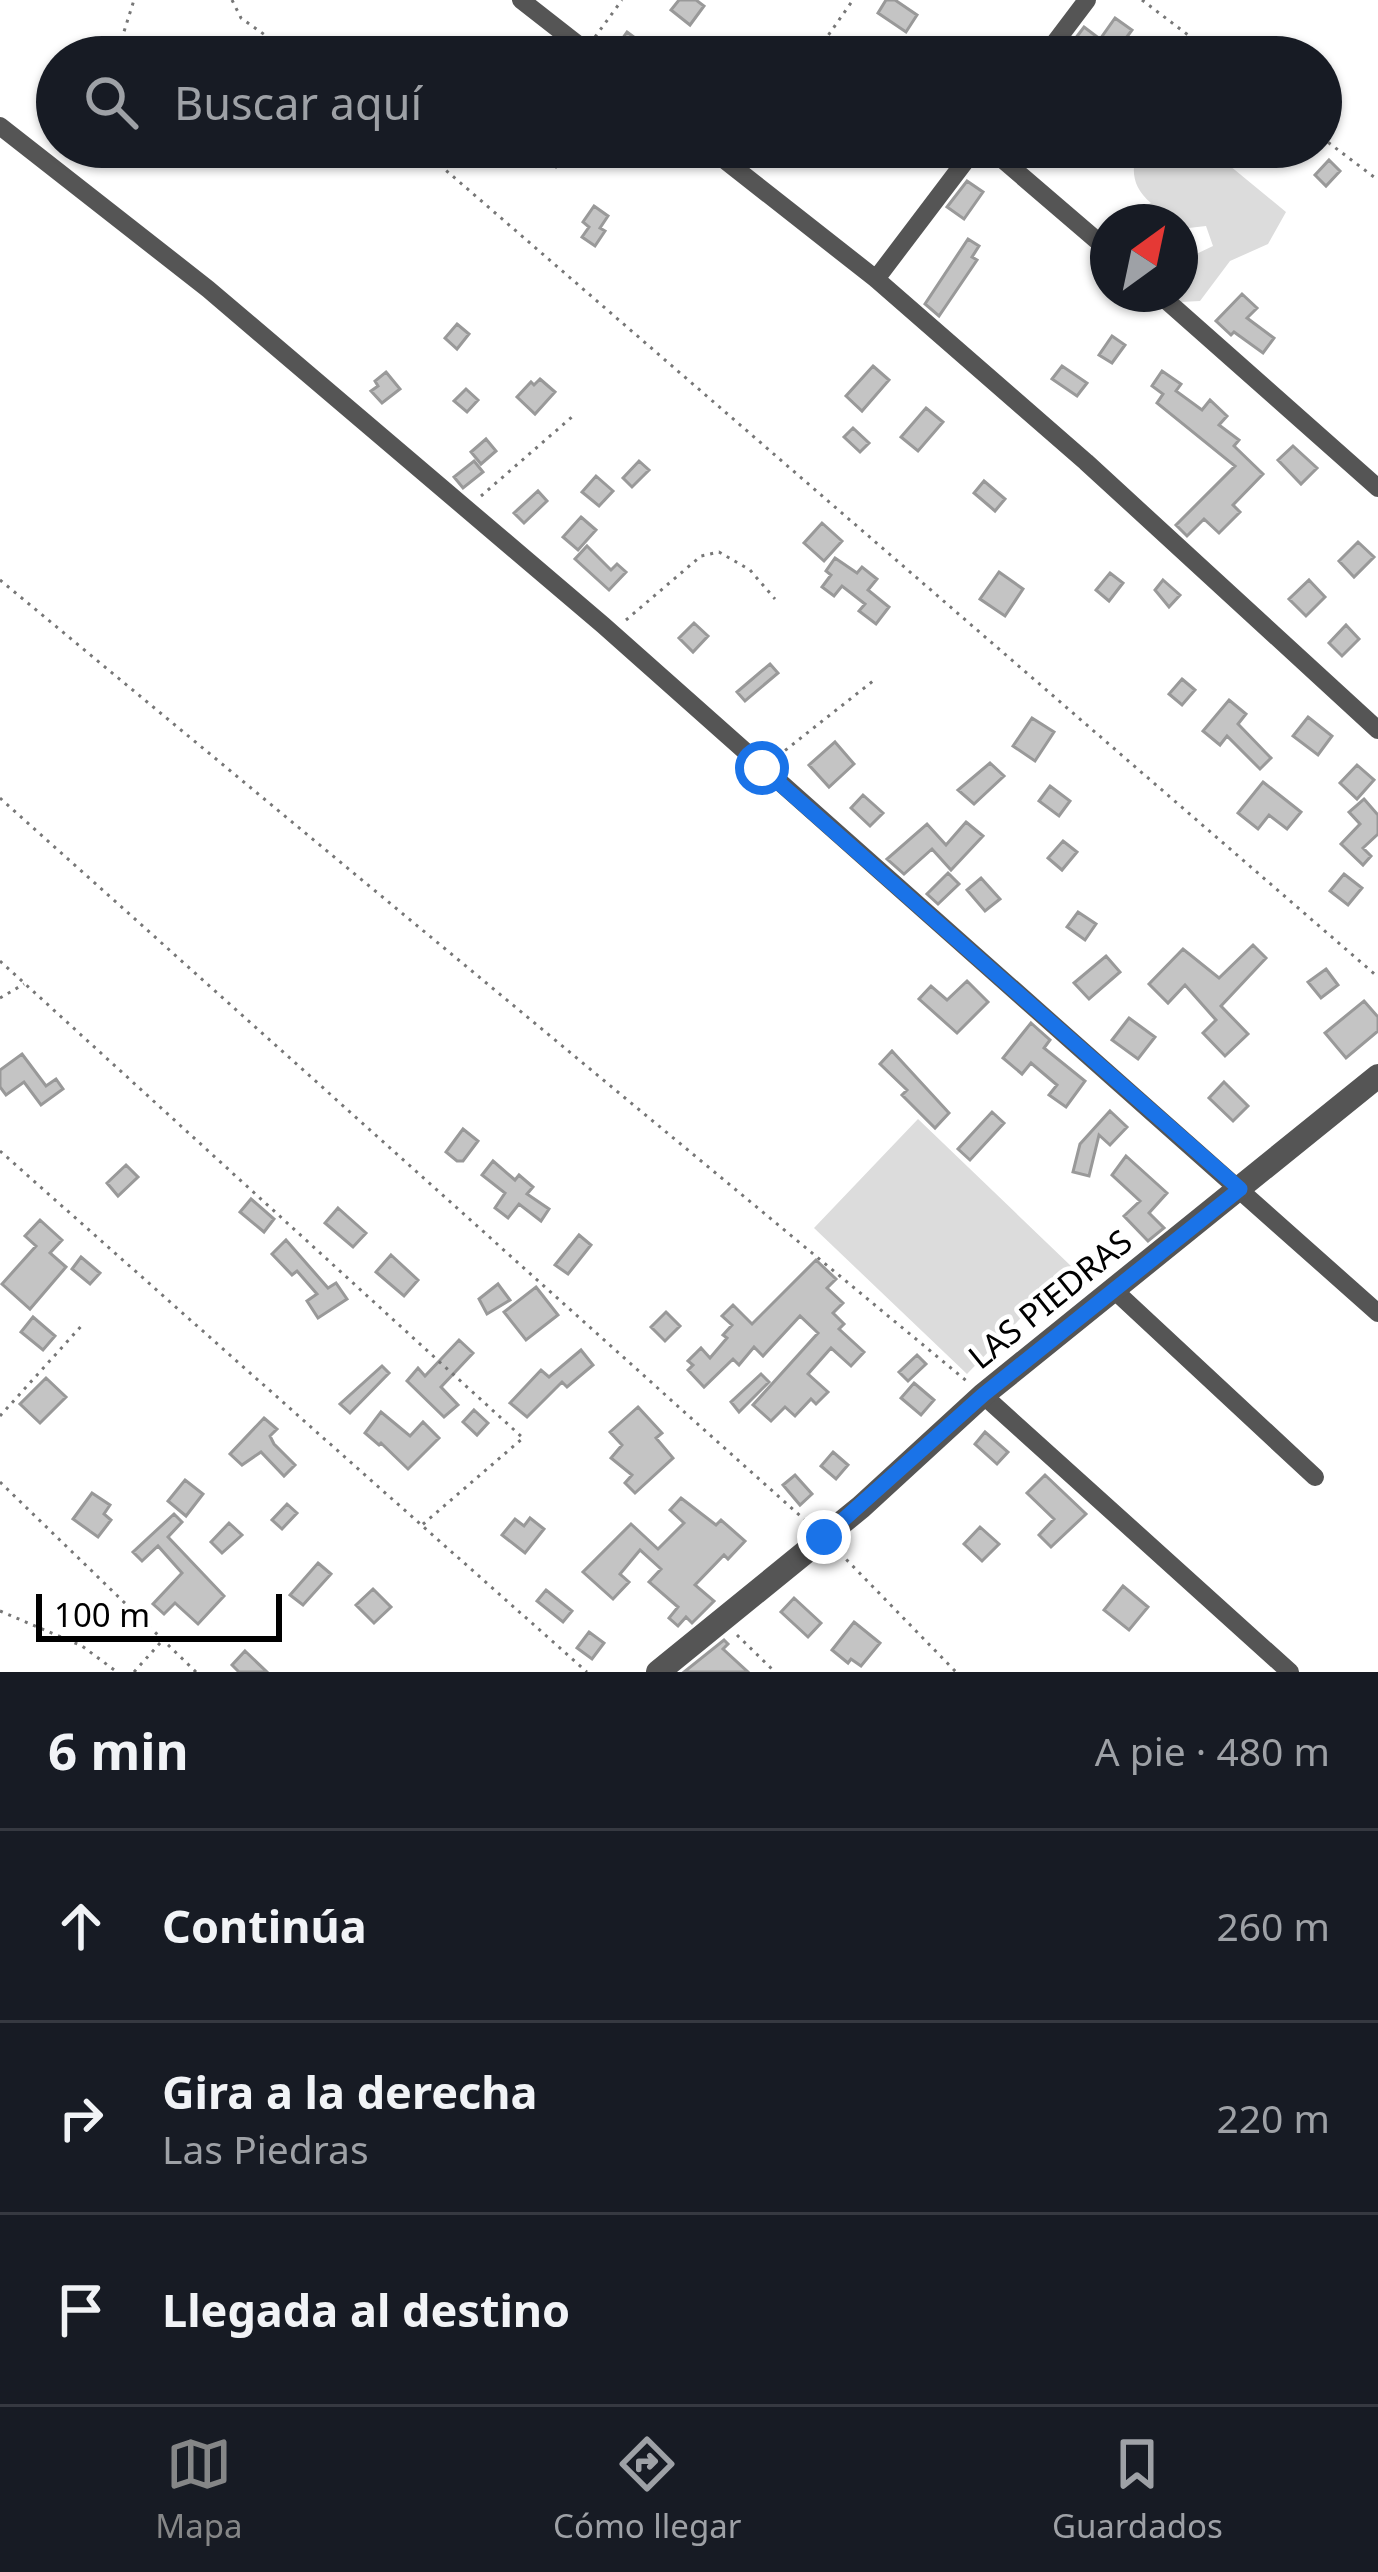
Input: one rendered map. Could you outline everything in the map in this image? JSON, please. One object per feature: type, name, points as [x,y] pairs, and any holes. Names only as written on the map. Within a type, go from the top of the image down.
[{"type":"street","points":[[521,0],[567,36]]},
{"type":"street","points":[[1059,36],[1087,0]]},
{"type":"street","points":[[0,126],[36,154]]},
{"type":"street","points":[[54,168],[208,289],[611,632],[1378,1313]]},
{"type":"street","points":[[735,168],[876,279],[1086,462],[1378,730]]},
{"type":"street","points":[[876,279],[960,168]]},
{"type":"street","points":[[1012,168],[1090,235]]},
{"type":"street","points":[[1179,312],[1378,488]]},
{"type":"street","name":"LAS PIEDRAS","points":[[658,1672],[824,1537],[983,1395],[1378,1076]]},
{"type":"street","points":[[1114,1290],[1315,1477]]},
{"type":"street","points":[[983,1395],[1290,1672]]},
{"type":"path","points":[[123,36],[134,0]]},
{"type":"path","points":[[232,0],[241,18],[266,36]]},
{"type":"path","points":[[601,36],[622,0]]},
{"type":"path","points":[[828,36],[853,0]]},
{"type":"path","points":[[1142,0],[1189,36]]},
{"type":"path","points":[[1342,153],[1378,181]]},
{"type":"path","points":[[442,168],[1378,977]]},
{"type":"path","points":[[466,508],[573,416]]},
{"type":"path","points":[[611,632],[701,556],[719,552],[750,570],[775,599]]},
{"type":"path","points":[[0,580],[983,1395]]},
{"type":"path","points":[[762,768],[873,681]]},
{"type":"path","points":[[0,798],[824,1537],[956,1672]]},
{"type":"path","points":[[0,961],[523,1438],[422,1525]]},
{"type":"path","points":[[0,998],[25,984]]},
{"type":"path","points":[[0,1151],[587,1672]]},
{"type":"path","points":[[0,1416],[84,1323]]},
{"type":"path","points":[[0,1482],[196,1672]]},
{"type":"path","points":[[0,1611],[82,1646],[117,1672]]},
{"type":"path","points":[[723,1621],[775,1672]]},
{"type":"path","points":[[134,1672],[162,1640]]},
{"type":"shaded area","points":[[1134,168],[1233,168],[1286,212],[1268,244],[1230,261],[1198,301],[1198,253],[1213,246],[1206,226],[1198,227],[1198,204],[1149,204]]},
{"type":"shaded area","points":[[918,1119],[1071,1266],[967,1374],[814,1228]]},
{"type":"building","points":[[679,0],[696,0],[704,6],[690,25],[671,10]]},
{"type":"building","points":[[886,0],[895,0],[917,15],[906,32],[878,13]]},
{"type":"building","points":[[1115,18],[1132,30],[1128,36],[1102,36]]},
{"type":"building","points":[[1322,168],[1340,171],[1326,186],[1315,175]]},
{"type":"building","points":[[967,181],[983,192],[964,219],[947,207]]},
{"type":"building","points":[[594,206],[608,216],[595,246],[582,237],[589,227],[583,222]]},
{"type":"building","points":[[968,239],[979,246],[972,257],[977,260],[939,316],[925,304]]},
{"type":"building","points":[[1242,294],[1257,308],[1247,318],[1274,338],[1263,353],[1216,321]]},
{"type":"building","points":[[457,324],[469,334],[457,349],[445,338]]},
{"type":"building","points":[[1112,336],[1125,345],[1112,363],[1099,355]]},
{"type":"building","points":[[873,366],[889,380],[862,411],[846,396]]},
{"type":"building","points":[[1062,366],[1087,383],[1077,396],[1052,379]]},
{"type":"building","points":[[1162,371],[1181,384],[1176,391],[1202,410],[1210,400],[1227,416],[1219,425],[1239,440],[1234,446],[1263,474],[1233,505],[1240,512],[1219,533],[1204,519],[1187,536],[1176,525],[1235,466],[1157,403],[1163,394],[1152,386]]},
{"type":"building","points":[[386,372],[400,389],[382,403],[371,391]]},
{"type":"building","points":[[540,379],[555,392],[535,414],[517,397]]},
{"type":"building","points":[[466,389],[478,400],[467,412],[454,401]]},
{"type":"building","points":[[926,408],[943,422],[918,451],[901,437]]},
{"type":"building","points":[[853,428],[869,443],[860,452],[844,437]]},
{"type":"building","points":[[486,439],[496,451],[481,464],[471,452]]},
{"type":"building","points":[[1293,446],[1317,468],[1301,484],[1278,460]]},
{"type":"building","points":[[474,461],[483,472],[463,488],[454,477]]},
{"type":"building","points":[[639,461],[649,470],[632,487],[623,478]]},
{"type":"building","points":[[596,476],[613,491],[599,506],[582,492]]},
{"type":"building","points":[[984,481],[1005,499],[995,511],[974,493]]},
{"type":"building","points":[[538,491],[547,501],[524,523],[514,513]]},
{"type":"building","points":[[581,517],[596,530],[578,550],[563,537]]},
{"type":"building","points":[[822,523],[842,541],[824,561],[804,543]]},
{"type":"building","points":[[1358,542],[1374,557],[1354,577],[1339,561]]},
{"type":"building","points":[[587,546],[611,570],[617,564],[626,572],[609,590],[575,559]]},
{"type":"building","points":[[835,558],[857,573],[862,567],[877,579],[868,590],[889,607],[876,624],[859,611],[865,604],[842,586],[834,596],[822,587]]},
{"type":"building","points":[[999,572],[1023,589],[1005,616],[980,599]]},
{"type":"building","points":[[1110,573],[1123,583],[1109,601],[1096,590]]},
{"type":"building","points":[[1163,580],[1180,595],[1169,607],[1155,590]]},
{"type":"building","points":[[1309,580],[1325,597],[1306,616],[1289,599]]},
{"type":"building","points":[[694,623],[708,636],[693,652],[679,638]]},
{"type":"building","points":[[1346,625],[1359,639],[1342,656],[1329,643]]},
{"type":"building","points":[[770,664],[778,673],[745,701],[737,692]]},
{"type":"building","points":[[1182,679],[1195,690],[1182,705],[1169,694]]},
{"type":"building","points":[[1229,700],[1246,714],[1238,724],[1271,758],[1260,769],[1227,736],[1220,745],[1203,731]]},
{"type":"building","points":[[1308,717],[1332,736],[1318,755],[1293,736]]},
{"type":"building","points":[[1032,718],[1054,732],[1035,761],[1013,746]]},
{"type":"building","points":[[835,742],[854,764],[829,787],[809,765]]},
{"type":"building","points":[[990,763],[1004,776],[974,804],[958,790]]},
{"type":"building","points":[[1357,765],[1374,780],[1357,799],[1340,783]]},
{"type":"building","points":[[1263,782],[1301,812],[1287,829],[1269,815],[1258,829],[1238,813]]},
{"type":"building","points":[[1050,786],[1070,801],[1059,816],[1039,801]]},
{"type":"building","points":[[863,795],[883,813],[870,826],[851,808]]},
{"type":"building","points":[[1364,799],[1378,815],[1378,834],[1363,848],[1371,856],[1363,865],[1341,844],[1360,824],[1349,812]]},
{"type":"building","points":[[966,822],[983,836],[951,870],[932,849],[904,874],[887,859],[927,824],[946,845]]},
{"type":"building","points":[[1063,841],[1077,852],[1062,870],[1048,858]]},
{"type":"building","points":[[948,873],[959,884],[938,904],[927,894]]},
{"type":"building","points":[[1344,874],[1362,888],[1348,905],[1330,891]]},
{"type":"building","points":[[981,878],[1000,899],[985,911],[967,890]]},
{"type":"building","points":[[1078,912],[1096,924],[1085,940],[1067,927]]},
{"type":"building","points":[[1253,945],[1266,958],[1221,1006],[1248,1034],[1225,1056],[1203,1033],[1216,1020],[1185,985],[1168,1003],[1149,984],[1183,949],[1219,978]]},
{"type":"building","points":[[1106,956],[1120,972],[1089,999],[1074,983]]},
{"type":"building","points":[[1326,969],[1338,985],[1321,998],[1308,982]]},
{"type":"building","points":[[967,981],[988,1002],[957,1033],[919,999],[931,986],[947,1000]]},
{"type":"building","points":[[1364,1001],[1378,1017],[1378,1031],[1346,1058],[1325,1033]]},
{"type":"building","points":[[1129,1018],[1155,1037],[1138,1059],[1112,1040]]},
{"type":"building","points":[[1031,1023],[1050,1040],[1044,1048],[1085,1081],[1066,1107],[1049,1095],[1057,1085],[1031,1063],[1022,1074],[1003,1058]]},
{"type":"building","points":[[892,1051],[949,1113],[935,1128],[880,1064]]},
{"type":"building","points":[[22,1054],[46,1086],[56,1079],[63,1089],[41,1105],[24,1082],[6,1095],[0,1087],[0,1070]]},
{"type":"building","points":[[1224,1082],[1248,1106],[1233,1121],[1209,1098]]},
{"type":"building","points":[[1110,1111],[1127,1127],[1110,1145],[1099,1135],[1089,1176],[1073,1172],[1080,1144]]},
{"type":"building","points":[[992,1112],[1004,1123],[970,1160],[958,1149]]},
{"type":"building","points":[[463,1129],[478,1141],[463,1161],[457,1161],[446,1152]]},
{"type":"building","points":[[1126,1156],[1167,1193],[1149,1213],[1164,1228],[1148,1241],[1124,1216],[1140,1201],[1112,1175]]},
{"type":"building","points":[[493,1161],[515,1180],[519,1175],[533,1187],[527,1194],[549,1209],[541,1221],[519,1204],[508,1218],[495,1208],[505,1193],[482,1175]]},
{"type":"building","points":[[126,1165],[138,1177],[118,1196],[107,1183]]},
{"type":"building","points":[[251,1199],[274,1219],[264,1232],[240,1212]]},
{"type":"building","points":[[338,1208],[366,1233],[353,1247],[325,1223]]},
{"type":"building","points":[[40,1220],[62,1240],[50,1253],[66,1267],[30,1309],[2,1284],[36,1246],[25,1236]]},
{"type":"building","points":[[579,1235],[591,1245],[568,1274],[555,1265]]},
{"type":"building","points":[[286,1240],[328,1288],[336,1283],[347,1299],[318,1318],[307,1301],[317,1294],[297,1271],[292,1275],[272,1254]]},
{"type":"building","points":[[391,1255],[418,1280],[404,1296],[376,1272]]},
{"type":"building","points":[[81,1257],[100,1273],[90,1284],[72,1269]]},
{"type":"building","points":[[816,1260],[836,1279],[827,1288],[843,1303],[833,1313],[844,1324],[839,1329],[864,1352],[851,1366],[831,1348],[808,1374],[828,1392],[816,1404],[811,1399],[795,1416],[785,1407],[771,1421],[753,1405],[818,1333],[800,1316],[763,1356],[754,1347],[739,1365],[733,1359],[704,1387],[688,1370],[693,1365],[688,1361],[701,1348],[710,1358],[727,1338],[723,1335],[732,1325],[722,1316],[733,1305],[752,1324]]},
{"type":"building","points":[[498,1284],[510,1300],[487,1314],[479,1299]]},
{"type":"building","points":[[536,1287],[558,1315],[526,1340],[504,1312]]},
{"type":"building","points":[[666,1312],[680,1326],[665,1341],[651,1327]]},
{"type":"building","points":[[33,1317],[55,1336],[43,1350],[21,1332]]},
{"type":"building","points":[[459,1340],[473,1353],[441,1387],[458,1405],[444,1417],[407,1381],[418,1368],[425,1376]]},
{"type":"building","points":[[581,1350],[593,1365],[567,1387],[562,1382],[527,1417],[510,1403],[541,1370],[549,1377]]},
{"type":"building","points":[[917,1355],[926,1364],[908,1381],[899,1372]]},
{"type":"building","points":[[382,1366],[389,1373],[350,1413],[340,1404]]},
{"type":"building","points":[[761,1374],[769,1382],[739,1412],[731,1402]]},
{"type":"building","points":[[46,1378],[66,1397],[40,1423],[20,1404]]},
{"type":"building","points":[[914,1383],[934,1400],[921,1415],[901,1398]]},
{"type":"building","points":[[638,1407],[662,1433],[656,1438],[673,1458],[635,1493],[625,1483],[632,1475],[611,1458],[622,1445],[610,1432]]},
{"type":"building","points":[[474,1410],[488,1423],[477,1435],[463,1422]]},
{"type":"building","points":[[381,1412],[410,1436],[423,1422],[439,1438],[408,1469],[365,1433]]},
{"type":"building","points":[[264,1418],[277,1429],[270,1436],[274,1444],[295,1465],[284,1476],[261,1452],[242,1465],[230,1454]]},
{"type":"building","points":[[985,1432],[1008,1452],[997,1464],[975,1444]]},
{"type":"building","points":[[833,1452],[848,1465],[836,1479],[821,1466]]},
{"type":"building","points":[[795,1475],[812,1494],[800,1505],[783,1485]]},
{"type":"building","points":[[1045,1475],[1086,1514],[1051,1547],[1039,1535],[1054,1519],[1027,1493]]},
{"type":"building","points":[[185,1480],[203,1494],[186,1516],[168,1501]]},
{"type":"building","points":[[92,1493],[110,1505],[104,1514],[111,1520],[98,1537],[73,1519]]},
{"type":"building","points":[[681,1498],[716,1525],[721,1520],[745,1541],[695,1585],[714,1601],[692,1623],[686,1617],[678,1626],[669,1618],[678,1607],[649,1582],[661,1569],[640,1550],[620,1574],[629,1582],[613,1599],[583,1572],[631,1524],[658,1549],[684,1523],[670,1510]]},
{"type":"building","points":[[287,1504],[297,1513],[282,1529],[272,1520]]},
{"type":"building","points":[[174,1514],[182,1522],[168,1537],[224,1596],[198,1624],[175,1603],[164,1614],[153,1604],[182,1573],[158,1546],[142,1561],[133,1552]]},
{"type":"building","points":[[530,1518],[544,1529],[525,1553],[502,1535],[515,1519],[524,1526]]},
{"type":"building","points":[[229,1523],[242,1535],[222,1553],[211,1542]]},
{"type":"building","points":[[980,1527],[999,1544],[982,1561],[964,1544]]},
{"type":"building","points":[[318,1563],[331,1574],[303,1605],[290,1595]]},
{"type":"building","points":[[1123,1586],[1148,1607],[1129,1630],[1104,1610]]},
{"type":"building","points":[[373,1589],[391,1607],[374,1623],[356,1605]]},
{"type":"building","points":[[546,1590],[572,1611],[563,1622],[537,1601]]},
{"type":"building","points":[[794,1598],[821,1623],[808,1637],[781,1612]]},
{"type":"building","points":[[854,1622],[880,1643],[861,1666],[851,1659],[848,1663],[832,1650]]},
{"type":"building","points":[[589,1632],[604,1643],[592,1659],[577,1648]]},
{"type":"building","points":[[724,1640],[728,1644],[723,1649],[748,1672],[684,1672]]},
{"type":"building","points":[[245,1651],[267,1672],[239,1672],[232,1665]]},
{"type":"route","points":[[762,768],[1240,1189],[983,1395],[824,1537]]}]
